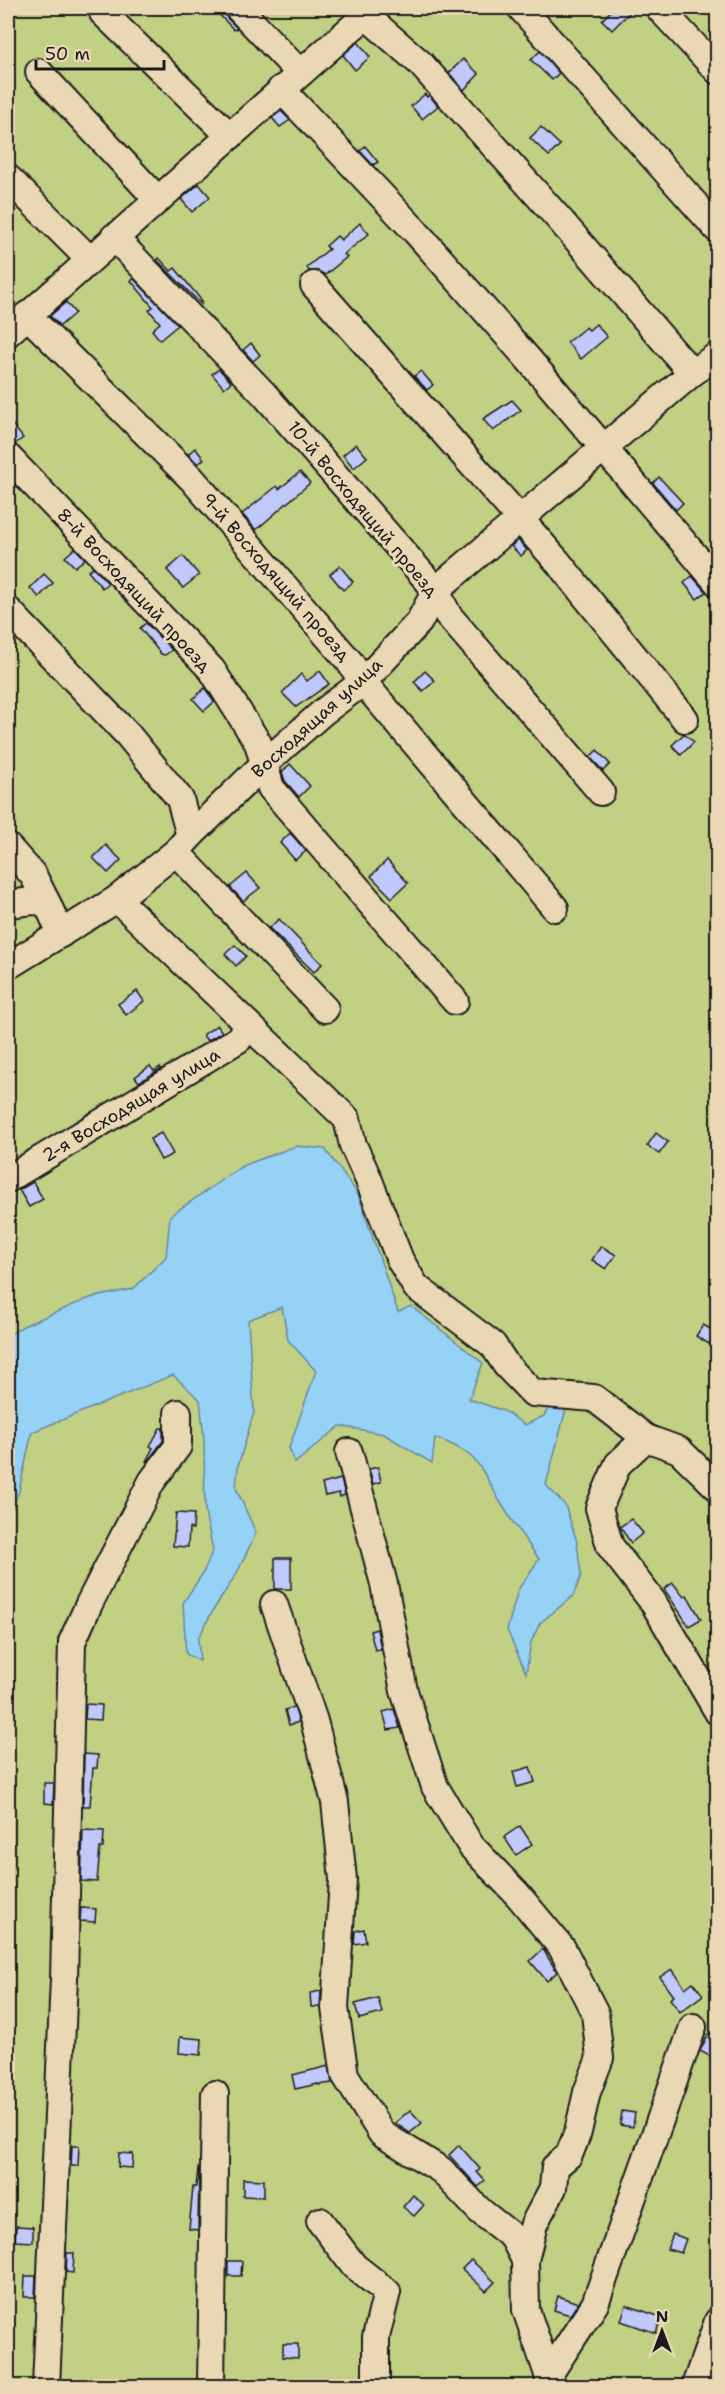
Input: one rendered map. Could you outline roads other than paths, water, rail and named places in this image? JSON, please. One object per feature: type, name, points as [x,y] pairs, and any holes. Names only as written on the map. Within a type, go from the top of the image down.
[{"type":"street","points":[[238,8],[290,81],[416,232],[604,448],[717,583]]},
{"type":"street","points":[[521,8],[717,230]]},
{"type":"street","points":[[659,8],[717,71]]},
{"type":"street","points":[[15,322],[158,200],[370,11],[420,63],[560,220],[692,373]]},
{"type":"street","points":[[103,13],[230,136]]},
{"type":"street","points":[[39,72],[158,200]]},
{"type":"street","points":[[8,178],[89,259]]},
{"type":"street","name":"10-й Восходящий проезд","points":[[114,237],[264,394],[436,590],[448,615],[601,792]]},
{"type":"street","points":[[314,285],[557,561],[685,719]]},
{"type":"street","name":"9-й Восходящий проезд","points":[[15,322],[192,479],[349,661],[363,682],[555,908]]},
{"type":"street","name":"Восходящая улица","points":[[8,966],[117,899],[183,844],[264,764],[323,712],[363,682],[419,622],[436,590],[692,373],[717,355]]},
{"type":"street","name":"8-й Восходящий проезд","points":[[8,458],[212,670],[258,743],[271,788],[455,1001]]},
{"type":"street","points":[[8,610],[128,735],[180,799],[183,844],[326,1009]]},
{"type":"street","points":[[8,847],[33,875],[62,934]]},
{"type":"street","points":[[117,899],[347,1119],[353,1145],[400,1260],[416,1287],[493,1345],[506,1365],[533,1393],[594,1398],[646,1438],[679,1450],[717,1488]]},
{"type":"street","points":[[8,904],[33,901],[47,903]]},
{"type":"street","name":"2-я Восходящая улица","points":[[8,1179],[239,1038],[247,1024]]},
{"type":"street","points":[[46,2386],[64,1979],[72,1642],[152,1481],[178,1446],[178,1413]]},
{"type":"street","points":[[646,1438],[618,1464],[599,1509],[610,1546],[653,1602],[717,1712]]},
{"type":"street","points":[[349,1452],[384,1584],[404,1691],[435,1786],[471,1846],[517,1894],[562,1948],[595,2013],[600,2058],[587,2091],[578,2132],[569,2155],[555,2167],[553,2188],[534,2224],[525,2260],[526,2310],[550,2381]]},
{"type":"street","points":[[274,1604],[314,1721],[335,1802],[343,1879],[335,2008],[345,2075],[382,2134],[441,2170],[480,2211],[513,2238],[525,2260]]},
{"type":"street","points":[[550,2381],[595,2304],[693,2027]]},
{"type":"street","points":[[211,2386],[215,2094]]},
{"type":"street","points":[[321,2221],[354,2266],[387,2292],[376,2337],[376,2386]]},
{"type":"street","points":[[695,2386],[717,2320]]},
{"type":"water","points":[[296,1146],[325,1149],[358,1194],[398,1312],[411,1306],[483,1363],[469,1399],[504,1411],[525,1425],[544,1416],[552,1401],[566,1409],[546,1485],[565,1505],[577,1542],[581,1576],[573,1596],[540,1623],[531,1642],[526,1673],[507,1630],[518,1590],[539,1559],[508,1515],[484,1473],[472,1457],[463,1450],[435,1438],[432,1463],[384,1434],[340,1426],[295,1463],[289,1448],[316,1371],[288,1340],[282,1307],[248,1320],[254,1412],[238,1466],[236,1488],[256,1533],[237,1573],[198,1639],[200,1661],[186,1654],[183,1603],[203,1573],[213,1550],[205,1512],[204,1438],[200,1400],[173,1375],[32,1432],[19,1491],[8,1521],[8,1336],[23,1326],[90,1298],[133,1289],[166,1257],[170,1216],[242,1166]]}]
